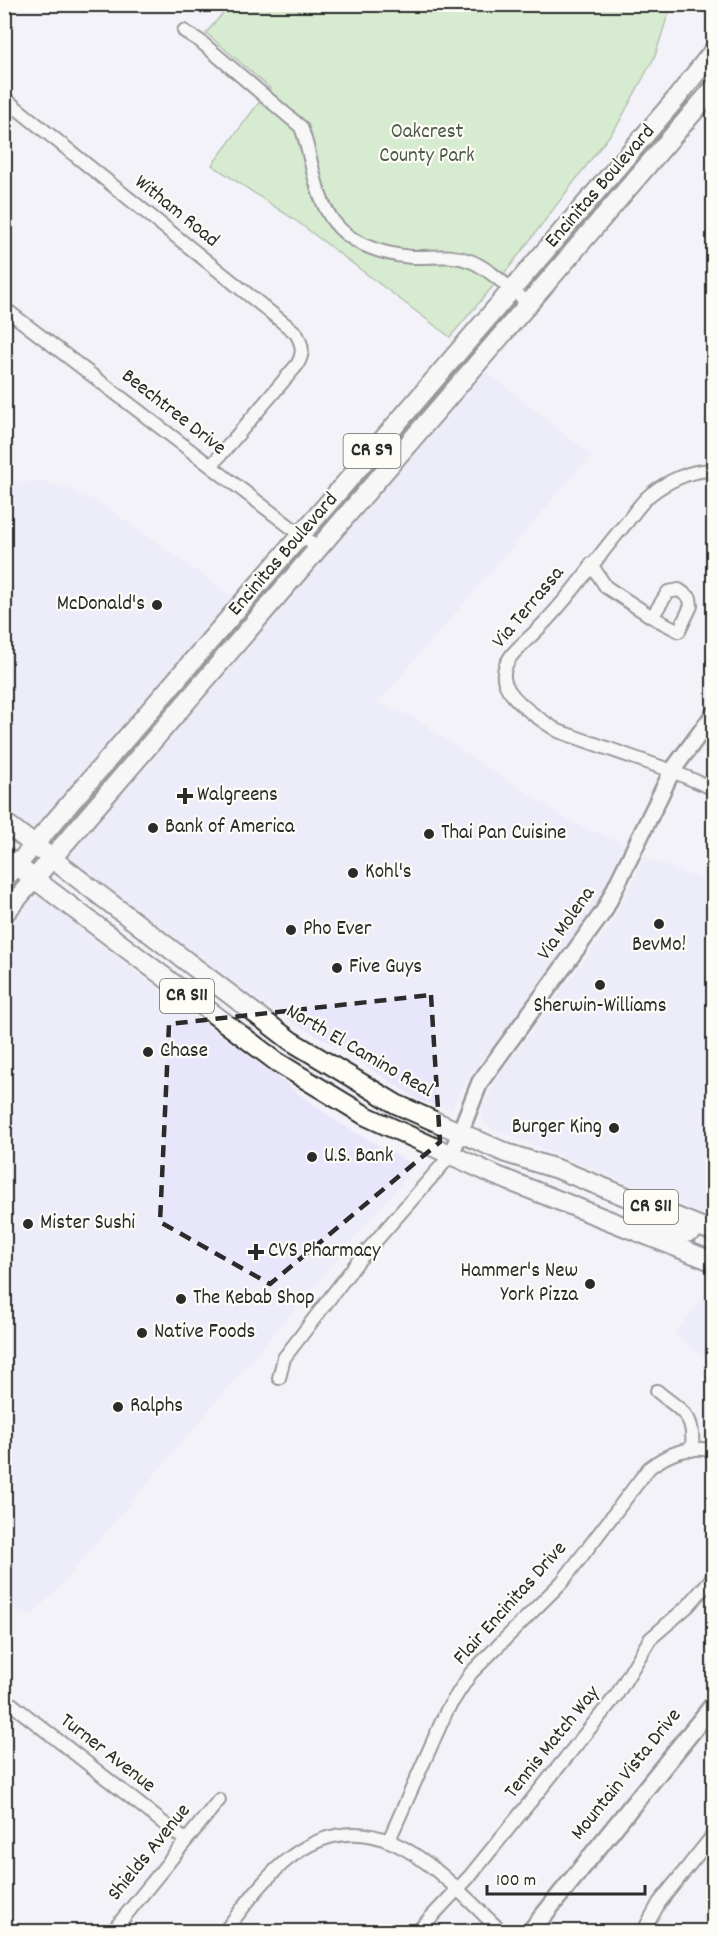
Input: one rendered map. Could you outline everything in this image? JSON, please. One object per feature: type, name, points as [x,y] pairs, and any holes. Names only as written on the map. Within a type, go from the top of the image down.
[{"type":"main road","name":"Encinitas Boulevard","points":[[4,880],[11,860],[35,845],[675,100],[714,50]]},
{"type":"main road","name":"Encinitas Boulevard","points":[[4,914],[714,88]]},
{"type":"main road","points":[[196,693],[206,666],[240,626],[234,614]]},
{"type":"main road","points":[[4,822],[35,845]]},
{"type":"main road","name":"CR S11","points":[[35,845],[52,859]]},
{"type":"main road","name":"North El Camino Real","points":[[52,859],[291,1041],[412,1111],[460,1133],[706,1229]]},
{"type":"main road","name":"CR S11","points":[[11,860],[277,1062],[366,1116],[451,1155],[714,1262]]},
{"type":"main road","points":[[222,1022],[236,1015],[279,1043],[291,1041]]},
{"type":"main road","points":[[305,1078],[327,1073],[391,1109],[412,1111]]},
{"type":"main road","points":[[592,1214],[612,1211],[680,1234],[706,1229]]},
{"type":"main road","name":"Mountain Vista Drive","points":[[530,1932],[714,1704]]},
{"type":"street","points":[[184,31],[200,41],[301,127],[318,192],[334,222],[350,237],[368,248],[412,257],[442,254],[473,261],[530,304]]},
{"type":"street","name":"Witham Road","points":[[4,98],[296,333],[302,343],[303,355],[297,366],[211,466]]},
{"type":"street","name":"Beechtree Drive","points":[[4,308],[318,548]]},
{"type":"street","name":"Via Terrassa","points":[[714,471],[696,471],[650,494],[591,564],[549,620],[514,652],[506,664],[504,678],[509,692],[558,731],[672,771],[714,789]]},
{"type":"street","points":[[591,564],[606,587],[652,617]]},
{"type":"street","name":"Via Molena","points":[[451,1155],[480,1082],[604,911],[672,771],[714,714]]},
{"type":"street","points":[[279,1378],[284,1358],[359,1260],[451,1155]]},
{"type":"street","points":[[657,1391],[691,1419],[694,1430],[692,1450]]},
{"type":"street","name":"Flair Encinitas Drive","points":[[389,1840],[447,1710],[471,1673],[561,1582],[649,1468],[663,1457],[680,1451],[714,1451]]},
{"type":"street","name":"Tennis Match Way","points":[[417,1932],[458,1889],[616,1696],[650,1639],[688,1606],[714,1576]]},
{"type":"street","name":"Turner Avenue","points":[[4,1698],[185,1840]]},
{"type":"street","name":"Shields Avenue","points":[[112,1932],[219,1800]]},
{"type":"street","points":[[643,1932],[659,1903],[714,1834]]},
{"type":"street","points":[[224,1932],[272,1874],[289,1859],[325,1839],[349,1835],[389,1840],[422,1858],[502,1932]]},
{"type":"highlighted area","points":[[431,995],[440,1142],[270,1284],[160,1222],[169,1024]]},
{"type":"shaded area","points":[[184,5],[215,5],[203,19]]},
{"type":"shaded area","points":[[481,367],[591,455],[378,703],[417,719],[471,757],[574,823],[631,847],[593,921],[515,1024],[470,1074],[452,1110],[418,1100],[329,1042],[292,1022],[239,987],[64,854]]},
{"type":"shaded area","points":[[39,480],[71,489],[104,505],[240,602],[39,835],[5,807],[5,485]]},
{"type":"shaded area","points":[[645,857],[713,884],[713,1218],[491,1128],[482,1118],[482,1112],[496,1079],[612,923]]},
{"type":"shaded area","points":[[42,896],[130,967],[337,1122],[416,1166],[56,1591],[30,1616],[5,1604],[5,926],[23,904]]},
{"type":"shaded area","points":[[713,1284],[713,1365],[674,1334]]},
{"type":"green space","name":"Oakcrest County Park","points":[[259,4],[671,5],[655,56],[618,124],[511,265],[450,337],[295,220],[212,165],[270,88],[206,33],[230,5],[245,5],[253,10]]},
{"type":"place","name":"McDonald's","points":[[157,605]]},
{"type":"place","name":"Walgreens","points":[[185,796]]},
{"type":"place","name":"Bank of America","points":[[153,828]]},
{"type":"place","name":"Thai Pan Cuisine","points":[[429,834]]},
{"type":"place","name":"Kohl's","points":[[353,873]]},
{"type":"place","name":"BevMo!","points":[[659,924]]},
{"type":"place","name":"Pho Ever","points":[[291,930]]},
{"type":"place","name":"Five Guys","points":[[337,968]]},
{"type":"place","name":"Sherwin-Williams","points":[[600,985]]},
{"type":"place","name":"Chase","points":[[148,1052]]},
{"type":"place","name":"Burger King","points":[[614,1128]]},
{"type":"place","name":"U.S. Bank","points":[[312,1157]]},
{"type":"place","name":"Mister Sushi","points":[[28,1224]]},
{"type":"place","name":"CVS Pharmacy","points":[[256,1252]]},
{"type":"place","name":"Hammer's New York Pizza","points":[[590,1284]]},
{"type":"place","name":"The Kebab Shop","points":[[181,1299]]},
{"type":"place","name":"Native Foods","points":[[142,1333]]},
{"type":"place","name":"Ralphs","points":[[118,1407]]}]
